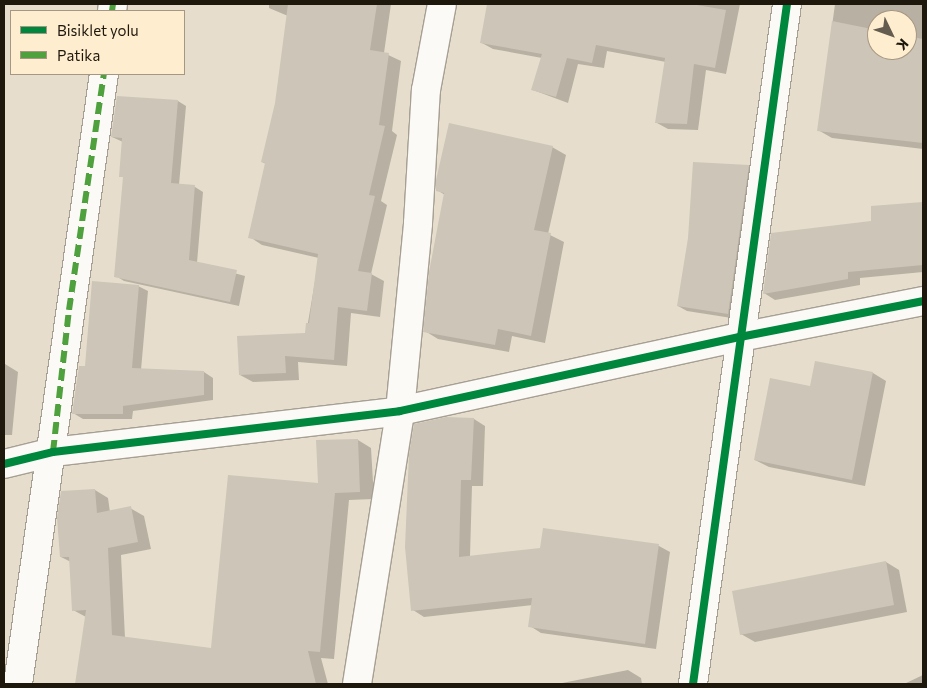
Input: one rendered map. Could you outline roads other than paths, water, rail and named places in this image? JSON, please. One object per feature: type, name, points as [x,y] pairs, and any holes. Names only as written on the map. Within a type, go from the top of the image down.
[{"type":"street","points":[[357,684],[400,411],[418,223],[426,90],[442,4]]},
{"type":"street","points":[[693,684],[787,4]]},
{"type":"street","points":[[18,684],[53,452],[104,75]]},
{"type":"street","points":[[4,464],[53,452],[400,411],[740,337],[923,301]]}]
